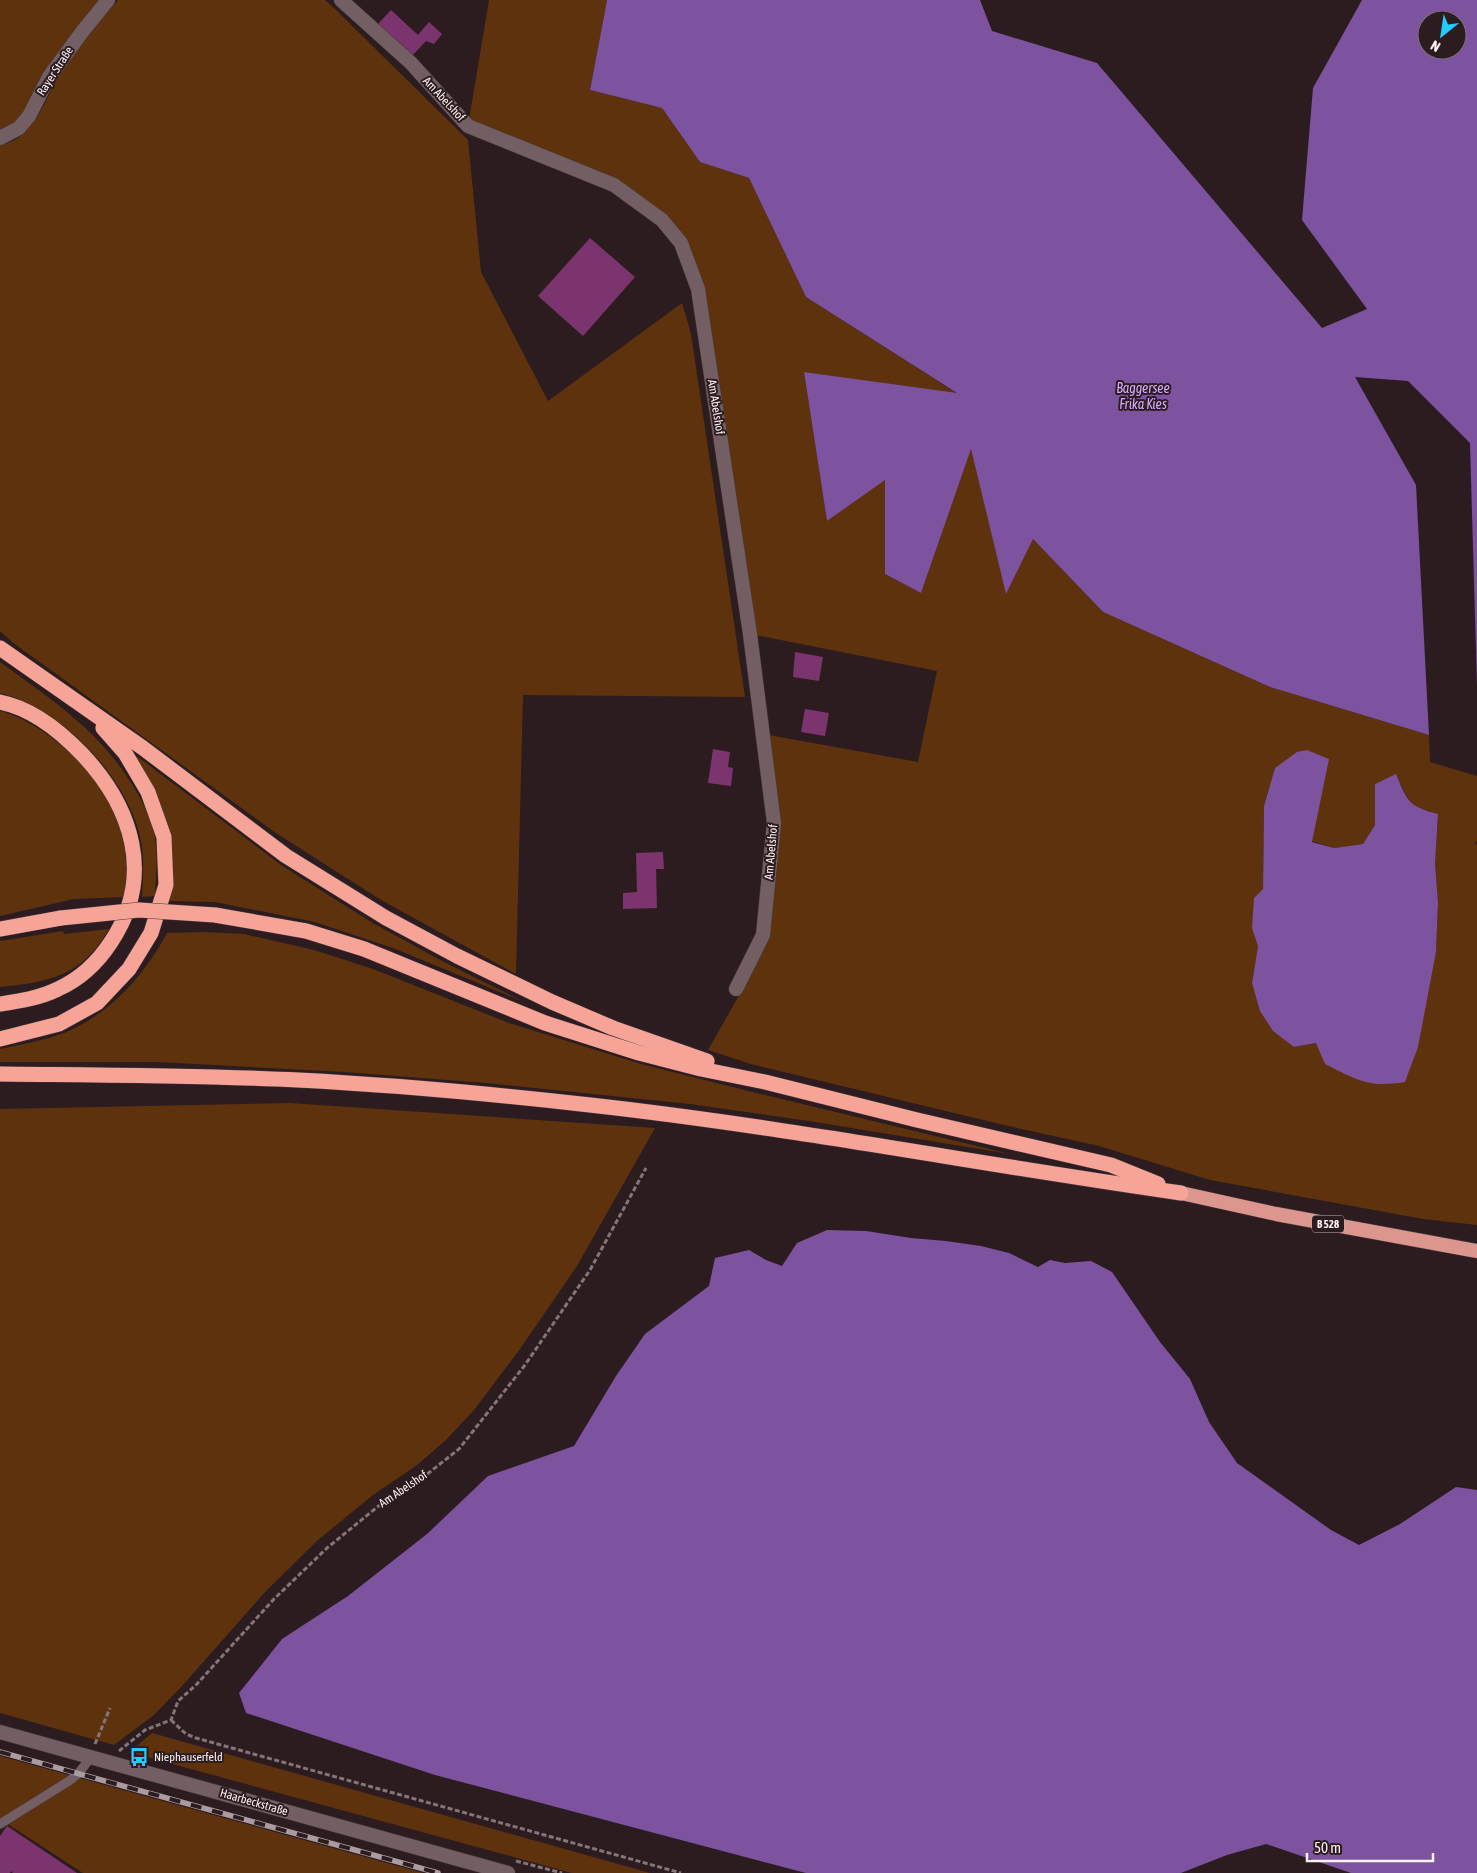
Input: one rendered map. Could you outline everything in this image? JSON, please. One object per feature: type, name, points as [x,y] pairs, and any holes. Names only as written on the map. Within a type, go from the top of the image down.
[{"type":"highway","points":[[0,648],[143,748],[286,856],[386,918],[513,984],[613,1028],[765,1082]]},
{"type":"highway","points":[[0,1040],[59,1024],[97,1003],[129,969],[152,933],[166,885],[164,837],[148,792],[126,753],[106,730],[70,698]]},
{"type":"highway","points":[[0,702],[38,717],[71,742],[98,771],[120,806],[132,840],[135,878],[129,907],[116,934],[100,958],[80,976],[58,989],[30,999],[0,1004]]},
{"type":"highway","points":[[0,929],[61,918],[139,910],[215,915],[306,931],[364,949],[545,1023],[640,1053],[1111,1165],[1180,1193]]},
{"type":"highway","points":[[0,1074],[298,1080],[460,1092],[571,1103],[732,1123],[1180,1193]]},
{"type":"highway","name":"B 528","points":[[1180,1193],[1276,1214],[1477,1251]]},
{"type":"street","name":"Rayer Straße","points":[[0,138],[19,128],[29,116],[49,77],[108,0]]},
{"type":"street","name":"Am Abelshof","points":[[341,0],[411,63],[468,126],[614,186],[662,220],[681,243],[698,289],[750,634],[774,823],[763,935],[736,989]]},
{"type":"street","name":"Haarbeckstraße","points":[[0,1732],[508,1873]]},
{"type":"lane","points":[[0,1824],[69,1781],[78,1774],[91,1757]]},
{"type":"path","name":"Am Abelshof","points":[[171,1720],[178,1701],[196,1685],[274,1599],[327,1548],[381,1504],[426,1474],[459,1448],[526,1365],[590,1270],[646,1168]]},
{"type":"path","points":[[97,1741],[110,1708]]},
{"type":"path","points":[[108,1762],[145,1730],[171,1720],[186,1734],[196,1738],[681,1873]]},
{"type":"shaded area","points":[[0,0],[108,0],[29,116],[0,136]]},
{"type":"shaded area","points":[[118,0],[325,0],[334,8],[468,140],[481,272],[548,401],[682,303],[691,334],[745,697],[523,695],[516,974],[381,900],[276,833],[12,642],[0,631],[0,145],[12,141],[23,134],[31,125],[39,114],[63,68]]},
{"type":"shaded area","points":[[489,0],[607,0],[590,90],[662,108],[700,162],[749,178],[806,297],[958,394],[804,372],[827,521],[885,479],[885,574],[921,593],[971,448],[1006,593],[1033,539],[1103,612],[1270,687],[1429,735],[1430,762],[1477,776],[1477,841],[1475,843],[1477,845],[1477,1225],[1423,1219],[1210,1180],[1099,1146],[751,1064],[708,1050],[741,992],[763,935],[774,823],[763,734],[918,762],[937,671],[750,634],[698,289],[681,243],[614,185],[468,126]],"holes":[[[1275,768],[1318,810],[1312,841],[1334,848],[1363,844],[1375,825],[1375,784],[1396,775],[1407,797],[1414,805],[1438,814],[1435,864],[1438,902],[1436,952],[1316,1043],[1294,1047],[1252,983],[1258,946],[1263,889],[1264,806]]]},
{"type":"shaded area","points":[[0,662],[73,717],[90,732],[120,766],[142,801],[155,836],[157,862],[155,896],[142,897],[143,864],[141,840],[131,810],[119,788],[104,766],[66,728],[45,713],[23,701],[0,693]]},
{"type":"shaded area","points":[[0,711],[37,728],[55,740],[89,772],[102,790],[113,808],[124,844],[126,879],[124,897],[74,899],[0,916]]},
{"type":"shaded area","points":[[134,754],[281,865],[371,922],[442,961],[524,1002],[393,948],[315,922],[215,902],[169,901],[173,862],[167,825],[161,806]]},
{"type":"shaded area","points":[[109,929],[99,945],[88,957],[76,967],[63,974],[49,979],[0,987],[0,941],[63,931],[64,934]]},
{"type":"shaded area","points":[[167,933],[244,934],[314,950],[373,969],[509,1023],[641,1064],[1010,1154],[809,1121],[690,1104],[487,1083],[344,1072],[158,1062],[0,1062],[0,1049],[64,1033],[97,1015],[136,979]]},
{"type":"shaded area","points":[[290,1103],[655,1128],[577,1266],[520,1349],[474,1410],[446,1440],[417,1465],[373,1495],[318,1540],[266,1591],[154,1715],[114,1745],[0,1713],[0,1109]]},
{"type":"shaded area","points":[[152,1733],[650,1873],[572,1873],[136,1754],[133,1749]]},
{"type":"shaded area","points":[[0,1756],[423,1873],[83,1873],[3,1821],[0,1822]]},
{"type":"water","name":"Baggersee Frika Kies","points":[[607,0],[980,0],[992,31],[1097,63],[1322,328],[1367,309],[1302,220],[1313,88],[1362,0],[1477,0],[1477,687],[1470,443],[1408,381],[1355,377],[1416,485],[1429,735],[1270,687],[1103,612],[1033,539],[1006,594],[971,449],[921,593],[885,574],[885,480],[827,521],[804,372],[957,393],[806,297],[749,178],[700,162],[662,108],[590,90]]},
{"type":"water","points":[[1307,750],[1329,759],[1312,842],[1334,848],[1363,844],[1375,825],[1375,784],[1396,774],[1403,791],[1410,801],[1420,808],[1438,814],[1435,864],[1438,902],[1436,952],[1418,1047],[1405,1082],[1381,1084],[1363,1081],[1325,1064],[1316,1043],[1294,1047],[1273,1031],[1260,1011],[1252,983],[1258,946],[1252,928],[1254,898],[1263,889],[1264,806],[1275,768],[1297,752]]},
{"type":"water","points":[[827,1230],[866,1231],[981,1246],[1009,1253],[1038,1267],[1050,1260],[1065,1263],[1091,1261],[1112,1272],[1160,1342],[1190,1379],[1209,1422],[1237,1463],[1331,1530],[1359,1545],[1400,1524],[1456,1487],[1477,1490],[1477,1873],[1351,1873],[1266,1844],[1227,1855],[1181,1873],[806,1873],[435,1775],[246,1713],[239,1693],[282,1639],[348,1596],[427,1534],[488,1476],[574,1446],[616,1376],[645,1334],[709,1286],[715,1258],[749,1250],[766,1260],[782,1266],[797,1243]]},
{"type":"building","points":[[391,10],[418,35],[429,22],[442,34],[434,44],[426,41],[412,56],[377,25]]},
{"type":"building","points":[[590,238],[635,277],[583,336],[538,296]]},
{"type":"building","points":[[795,652],[823,657],[819,681],[793,677]]},
{"type":"building","points":[[805,709],[829,713],[825,736],[801,732]]},
{"type":"building","points":[[713,749],[730,752],[728,767],[733,768],[731,786],[708,783]]},
{"type":"building","points":[[663,852],[664,869],[656,869],[657,908],[623,909],[623,893],[637,892],[636,853]]},
{"type":"building","points":[[7,1826],[77,1873],[13,1873],[11,1871],[10,1873],[0,1873],[0,1836]]},
{"type":"railway","points":[[0,1752],[438,1873]]},
{"type":"place","name":"Niephauserfeld","points":[[139,1757]]}]
